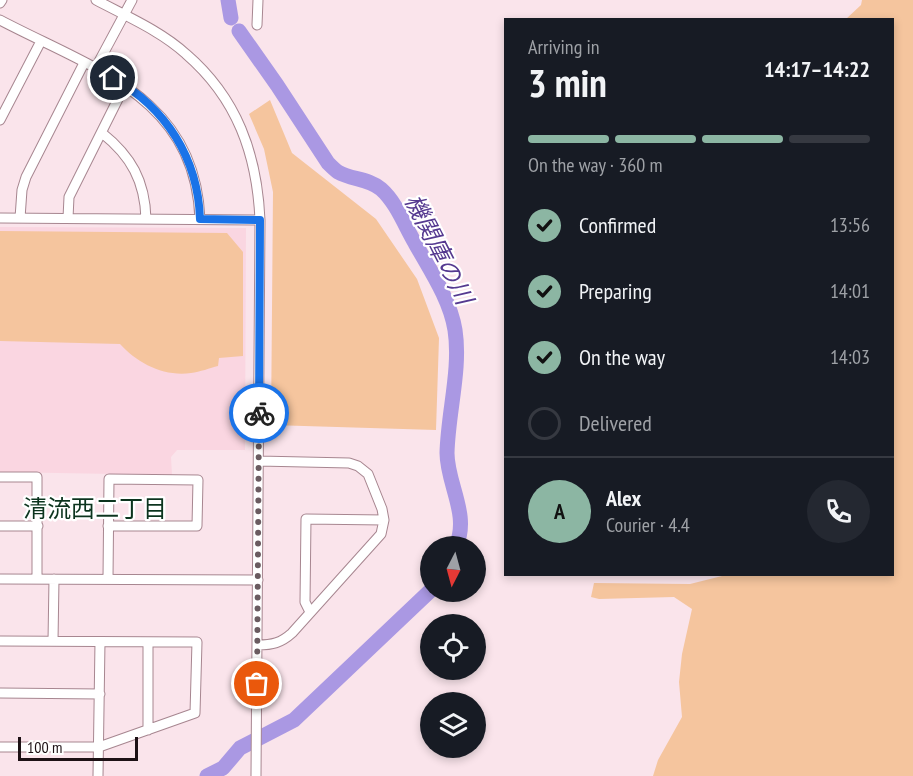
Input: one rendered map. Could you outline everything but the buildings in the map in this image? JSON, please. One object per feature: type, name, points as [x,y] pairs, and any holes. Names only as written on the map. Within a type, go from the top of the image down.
[{"type":"street","points":[[96,0],[163,36],[186,53],[209,76],[224,96],[246,139],[259,187],[256,776]]},
{"type":"street","points":[[95,69],[132,0]]},
{"type":"street","points":[[257,25],[258,0]]},
{"type":"street","points":[[0,20],[125,85],[145,99],[162,117],[184,149],[199,198],[200,219]]},
{"type":"street","points":[[0,120],[41,41]]},
{"type":"street","points":[[20,218],[22,190],[26,177],[84,63]]},
{"type":"street","points":[[68,219],[69,197],[125,85]]},
{"type":"street","points":[[102,133],[116,144],[138,176],[143,189],[146,219]]},
{"type":"street","points":[[0,218],[260,220]]},
{"type":"street","points":[[258,645],[283,641],[381,534],[384,520],[368,474],[358,466],[349,463],[259,461]]},
{"type":"street","points":[[0,477],[37,477],[37,579]]},
{"type":"street","points":[[108,526],[197,526],[198,480],[109,479],[108,526],[108,579]]},
{"type":"street","points":[[310,612],[305,602],[306,519],[384,520]]},
{"type":"street","points":[[0,525],[38,526]]},
{"type":"street","points":[[0,579],[258,580]]},
{"type":"street","points":[[53,641],[54,579]]},
{"type":"street","points":[[0,641],[196,642],[195,713],[99,747],[0,747]]},
{"type":"street","points":[[98,776],[100,642]]},
{"type":"street","points":[[148,642],[148,730]]},
{"type":"street","points":[[0,693],[99,694]]},
{"type":"shaded area","points":[[862,0],[913,0],[913,776],[653,776],[658,760],[682,717],[679,682],[682,654],[692,609],[674,597],[599,599],[591,597],[594,583],[690,584],[722,576],[894,576],[894,18],[847,18],[861,5]]},
{"type":"shaded area","points":[[270,100],[292,153],[376,219],[417,279],[439,338],[436,430],[271,425],[273,192],[264,149],[249,114]]},
{"type":"shaded area","points":[[0,227],[246,228],[245,450],[177,450],[171,457],[172,475],[0,472]]},
{"type":"shaded area","points":[[0,231],[227,233],[243,252],[243,356],[219,358],[218,366],[181,374],[161,371],[143,363],[120,344],[0,341]]},
{"type":"waterway","name":"機関庫の川","points":[[228,0],[231,18]]},
{"type":"waterway","name":"機関庫の川","points":[[239,31],[328,163],[343,175],[376,185],[386,194],[400,214],[449,307],[455,330],[456,360],[447,453],[459,511],[459,536]]},
{"type":"waterway","name":"機関庫の川","points":[[207,776],[223,768],[240,748],[294,720],[420,600]]},
{"type":"way so far","points":[[257,684],[259,413]]},
{"type":"district","name":"清流西二丁目","points":[[95,508]]},
{"type":"route","points":[[113,78],[145,99],[162,117],[184,149],[199,198],[200,219],[260,220],[259,413]]}]
